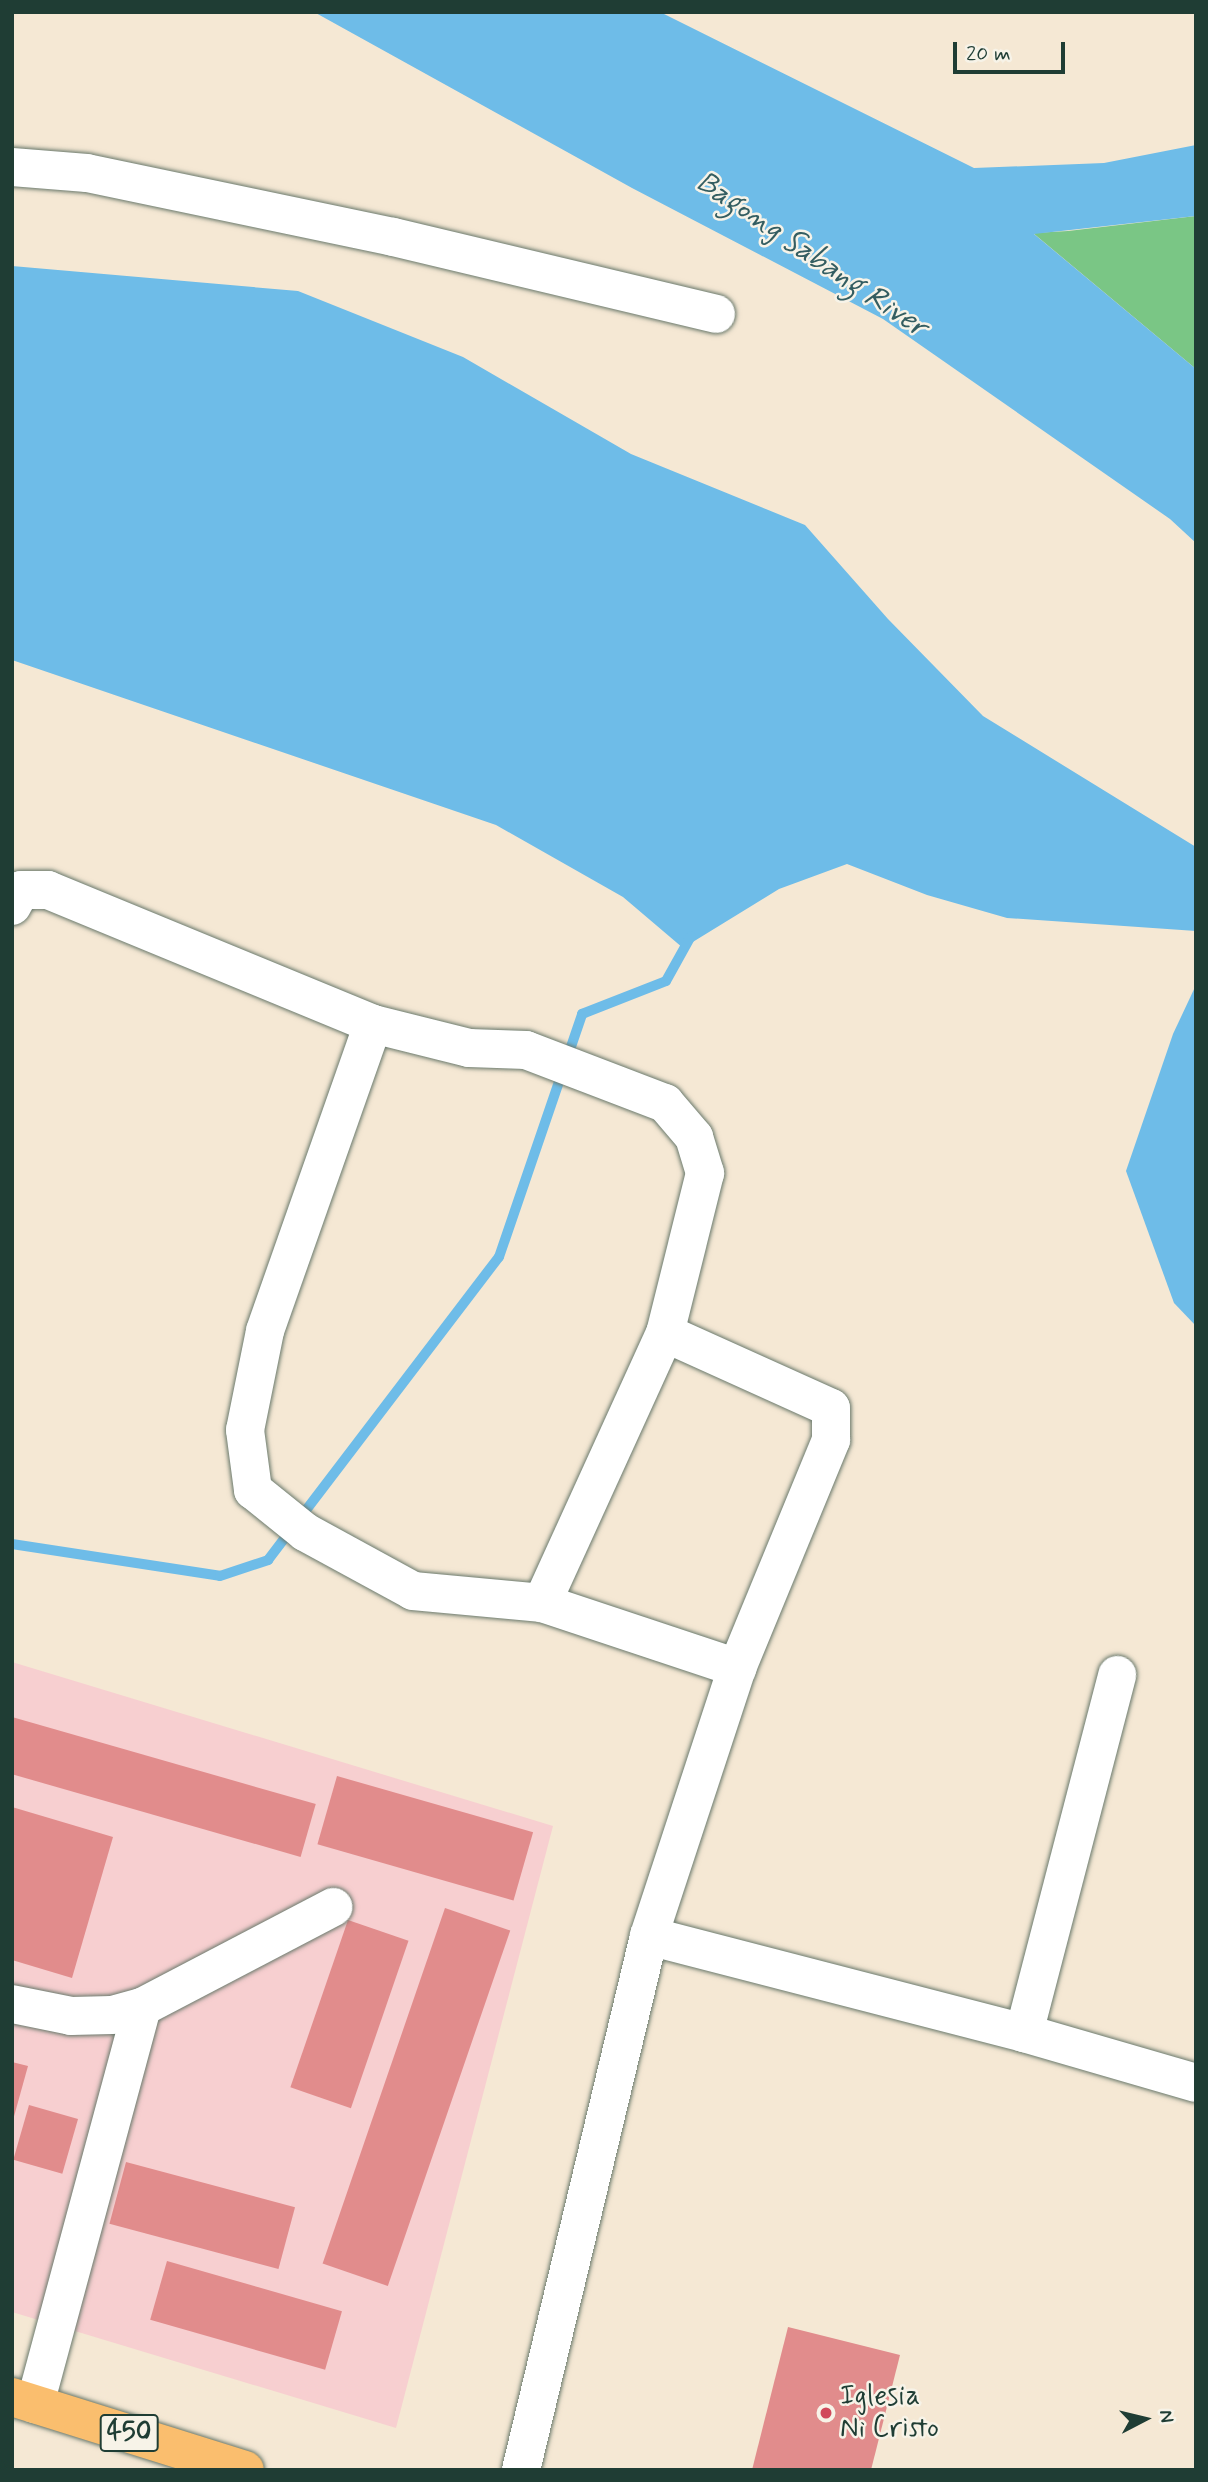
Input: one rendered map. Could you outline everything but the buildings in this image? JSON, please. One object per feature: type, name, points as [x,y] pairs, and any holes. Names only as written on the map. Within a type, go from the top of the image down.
[{"type":"main road","name":"450","points":[[24,2400],[246,2470]]},
{"type":"street","points":[[12,167],[87,173],[286,214],[716,314]]},
{"type":"street","points":[[12,906],[21,890],[48,890],[373,1024],[469,1048],[526,1049],[665,1103],[694,1138],[705,1173],[665,1332],[542,1603]]},
{"type":"street","points":[[373,1024],[265,1331],[245,1430],[253,1490],[296,1525],[413,1591],[542,1603],[737,1668]]},
{"type":"street","points":[[521,2470],[649,1936],[737,1668],[831,1440],[831,1408],[665,1332]]},
{"type":"street","points":[[1024,2033],[1117,1675]]},
{"type":"street","points":[[12,2004],[71,2016],[113,2015],[142,2007],[334,1908]]},
{"type":"street","points":[[649,1936],[1024,2033],[1196,2083]]},
{"type":"street","points":[[24,2400],[142,2007]]},
{"type":"shaded area","points":[[12,1662],[553,1826],[396,2428],[12,2312]]},
{"type":"green space","points":[[1196,216],[1196,369],[1033,233],[1068,231]]},
{"type":"water","name":"Bagong Sabang River","points":[[314,12],[660,12],[974,168],[1104,163],[1196,145],[1196,216],[1034,234],[1196,369],[1196,543],[1170,519],[883,319],[632,188]]},
{"type":"water","points":[[12,266],[298,291],[463,357],[631,454],[805,525],[888,619],[983,716],[1196,847],[1196,931],[1007,918],[927,895],[847,864],[779,889],[683,948],[623,897],[496,825],[12,660]]},
{"type":"water","points":[[1196,985],[1196,1326],[1174,1303],[1126,1171],[1173,1034]]},
{"type":"waterway","points":[[12,1544],[220,1576],[268,1560],[499,1257],[582,1014],[666,981],[691,936]]},
{"type":"place","name":"Iglesia Ni Cristo","points":[[826,2413]]}]
